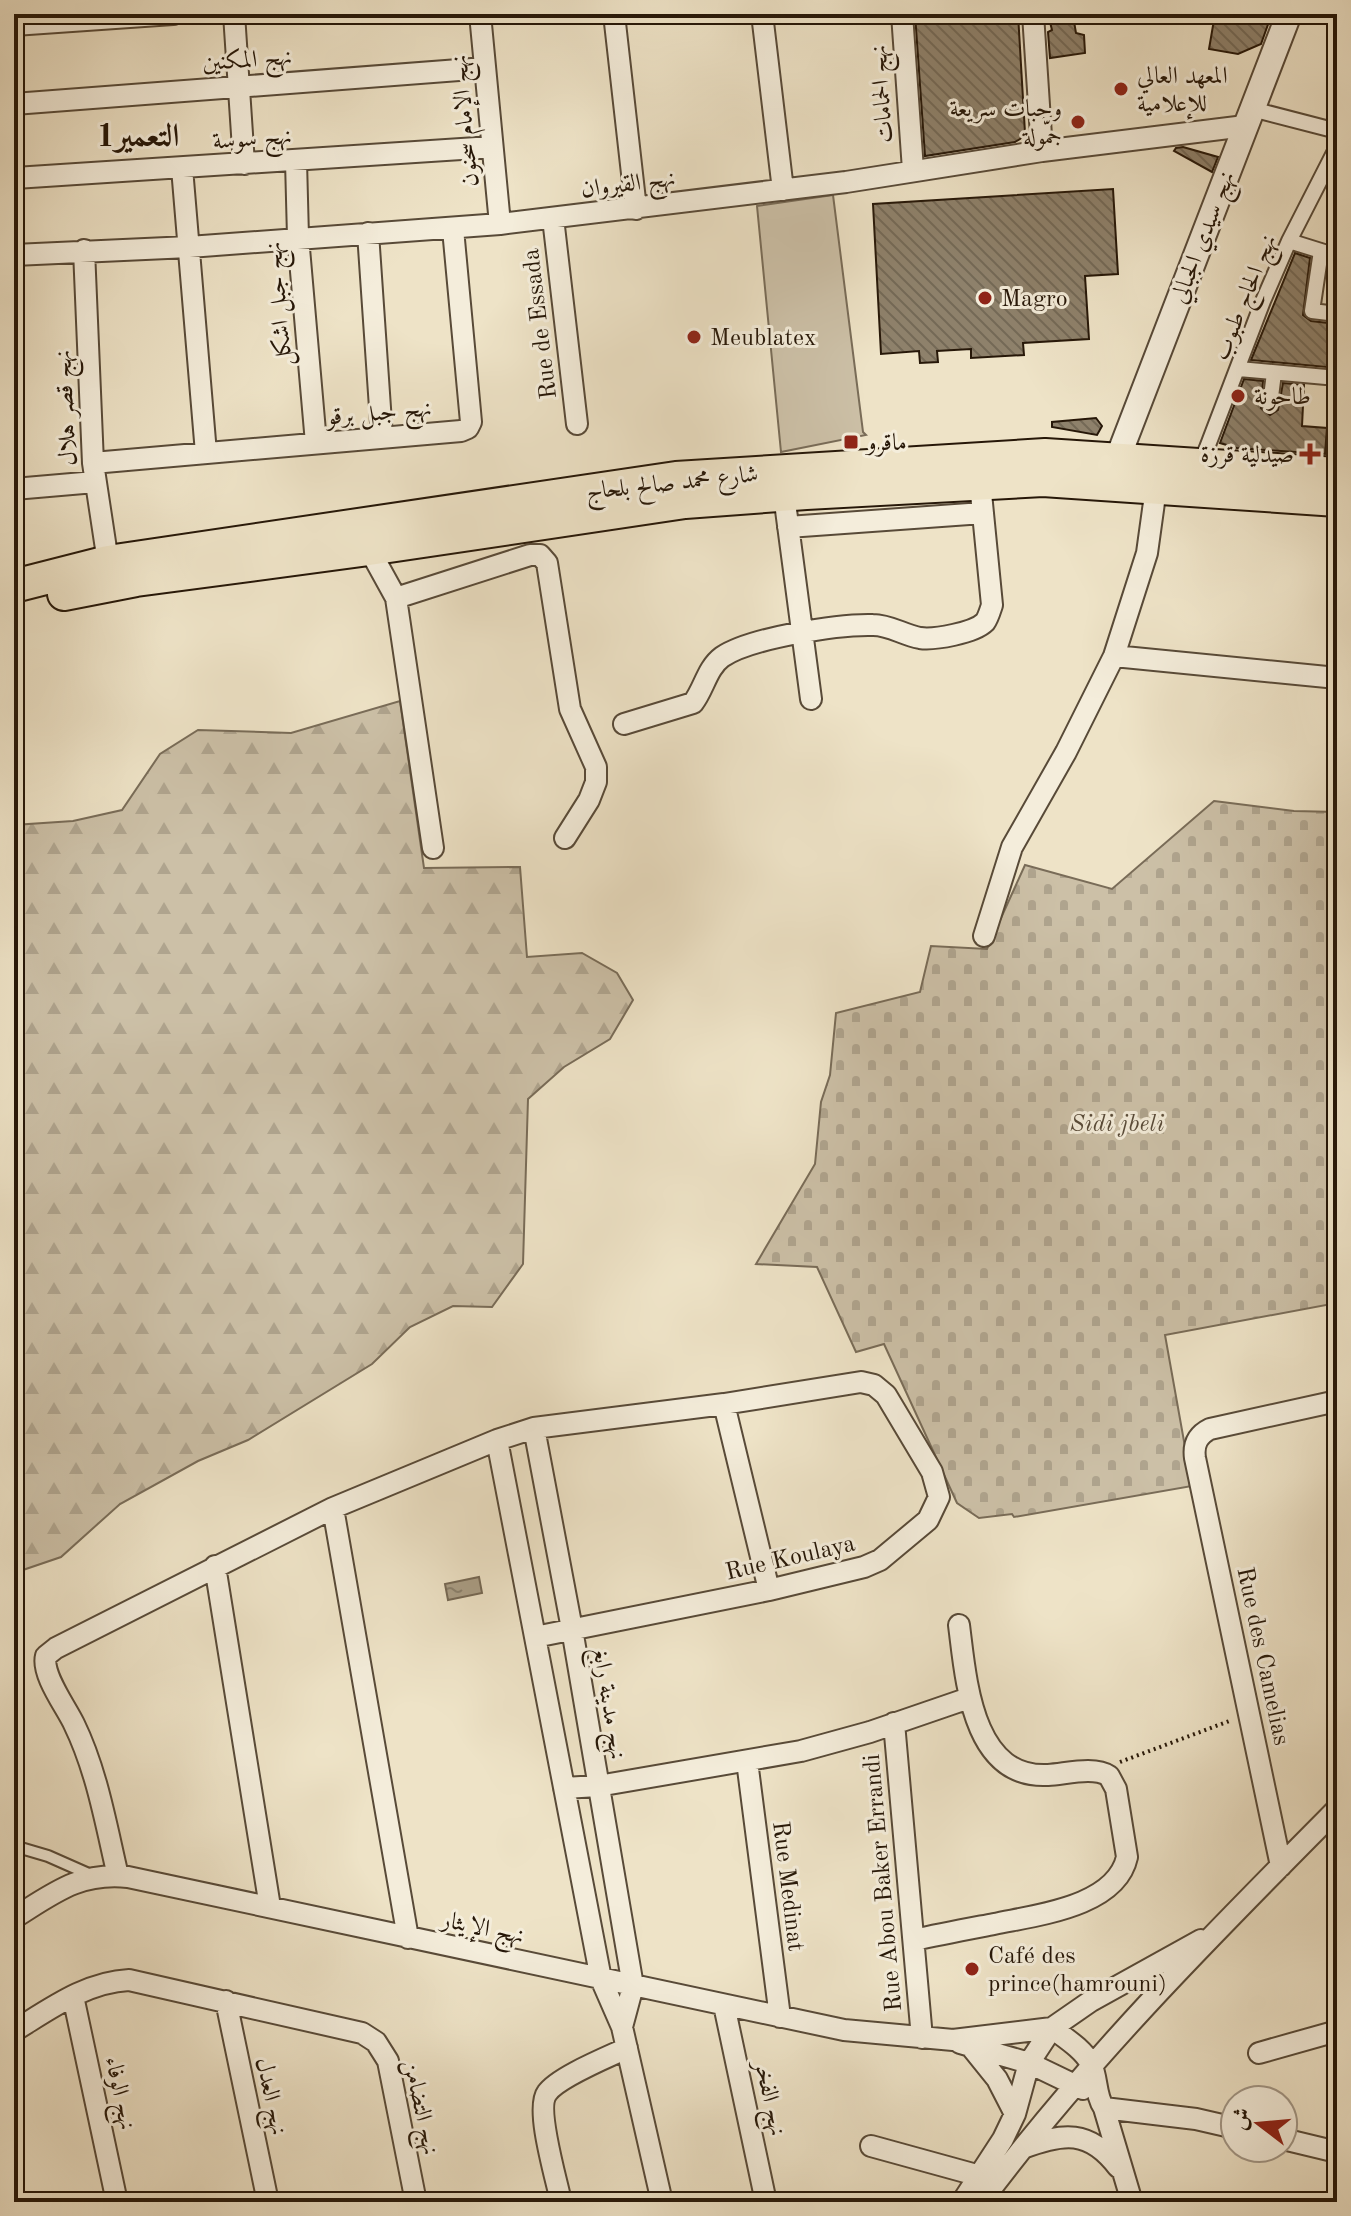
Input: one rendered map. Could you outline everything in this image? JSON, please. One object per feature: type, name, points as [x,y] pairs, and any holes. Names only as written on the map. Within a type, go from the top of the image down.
[{"type":"main road","name":"شارع محمد صالح بلحاج","points":[[14,605],[136,580],[798,486],[1045,455],[1337,474]]},
{"type":"main road","name":"شارع محمد صالح بلحاج","points":[[14,586],[108,562],[676,478],[982,498],[1043,480],[1337,500]]},
{"type":"street","points":[[14,25],[173,14]]},
{"type":"street","points":[[234,14],[244,164]]},
{"type":"street","name":"نهج الإمام سحنون","points":[[480,14],[500,224]]},
{"type":"street","points":[[614,14],[636,209]]},
{"type":"street","points":[[762,14],[783,190]]},
{"type":"street","name":"نهج الحمامات","points":[[902,14],[913,170]]},
{"type":"street","points":[[1033,14],[1042,151]]},
{"type":"street","name":"نهج سيدي الجبالي","points":[[1117,460],[1289,14]]},
{"type":"street","name":"نهج المكنين","points":[[14,104],[485,68]]},
{"type":"street","points":[[1248,118],[1337,131]]},
{"type":"street","name":"نهج القيروان","points":[[14,255],[453,229],[636,209],[783,190],[1248,118]]},
{"type":"street","name":"نهج سوسة","points":[[14,178],[492,147]]},
{"type":"street","name":"نهج الحاج طبوب","points":[[1200,467],[1263,301],[1289,241],[1337,147]]},
{"type":"street","name":"نهج جبل اشكل","points":[[296,161],[298,237],[316,443]]},
{"type":"street","points":[[182,168],[206,453]]},
{"type":"street","name":"Rue de Essada","points":[[553,218],[577,424]]},
{"type":"street","name":"نهج جبل برقو","points":[[14,489],[206,453],[468,428],[471,422],[453,229]]},
{"type":"street","points":[[368,233],[382,437]]},
{"type":"street","points":[[1289,241],[1337,256]]},
{"type":"street","name":"نهج قصر هلال","points":[[84,250],[94,472],[108,562]]},
{"type":"street","points":[[1321,251],[1312,311],[1337,314]]},
{"type":"street","points":[[1239,369],[1337,378]]},
{"type":"street","points":[[1270,405],[1274,373]]},
{"type":"street","points":[[798,486],[788,527],[811,699]]},
{"type":"street","points":[[984,936],[1012,847],[1066,752],[1114,656],[1147,553],[1156,488]]},
{"type":"street","points":[[624,724],[693,703],[719,659],[733,650],[802,632],[871,624],[933,639],[976,628],[986,621],[992,605],[982,498],[788,527]]},
{"type":"street","points":[[369,549],[396,598],[433,848]]},
{"type":"street","points":[[396,598],[530,555],[540,555],[547,563],[570,709],[596,767],[596,782],[589,800],[565,838]]},
{"type":"street","points":[[1114,656],[1337,678]]},
{"type":"street","name":"Rue Koulaya","points":[[118,1876],[88,1758],[47,1673],[45,1658],[56,1648],[215,1566],[333,1508],[497,1440],[534,1428],[724,1404],[861,1382],[874,1385],[886,1395],[932,1472],[939,1490],[937,1504],[928,1520],[880,1560],[864,1567],[769,1590],[535,1637]]},
{"type":"street","name":"Rue des Camelias","points":[[1281,1866],[1195,1458],[1196,1442],[1203,1432],[1210,1429],[1337,1401]]},
{"type":"street","points":[[724,1404],[769,1590]]},
{"type":"street","name":"نهج مدينة رابغ","points":[[534,1428],[633,1986]]},
{"type":"street","points":[[497,1440],[601,1979],[625,2038],[662,2202]]},
{"type":"street","points":[[333,1508],[408,1938]]},
{"type":"street","points":[[215,1566],[270,1907]]},
{"type":"street","points":[[914,1940],[1071,1907],[1097,1894],[1118,1876],[1125,1867],[1127,1857],[1116,1789],[1109,1776],[1096,1772],[1042,1775],[1011,1768],[993,1750],[969,1698],[959,1625]]},
{"type":"street","points":[[564,1788],[598,1786],[801,1751],[870,1732],[969,1698]]},
{"type":"street","name":"Rue Abou Baker Errandi","points":[[894,1723],[922,2038]]},
{"type":"street","name":"Rue Medinat","points":[[747,1761],[780,2017]]},
{"type":"street","points":[[981,2202],[1019,2150],[1075,2083],[1215,1932],[1337,1809]]},
{"type":"street","name":"نهج الإيثار","points":[[14,1918],[60,1889],[93,1876],[118,1876],[844,2030],[962,2044]]},
{"type":"street","points":[[962,2202],[1015,2114],[1029,2063],[1052,2028],[1091,2001],[1215,1932]]},
{"type":"street","points":[[14,2031],[98,1984],[129,1980],[226,2001]]},
{"type":"street","points":[[561,2202],[544,2117],[544,2099],[551,2089],[625,2038],[633,1986]]},
{"type":"street","name":"نهج الوفاء","points":[[73,1996],[117,2202]]},
{"type":"street","name":"نهج التضامن","points":[[226,2001],[362,2033],[376,2042],[388,2061],[416,2202]]},
{"type":"street","name":"نهج العدل","points":[[226,2001],[268,2202]]},
{"type":"street","name":"نهج الفخر","points":[[724,2005],[766,2202]]},
{"type":"street","points":[[962,2044],[1052,2028],[1077,2048],[1092,2065],[1132,2202]]},
{"type":"street","points":[[1259,2053],[1337,2031]]},
{"type":"street","points":[[962,2044],[1029,2063],[1075,2083],[1101,2104],[1219,2124]]},
{"type":"street","points":[[962,2044],[997,2079],[1015,2114]]},
{"type":"street","points":[[1019,2150],[1045,2139],[1074,2136],[1090,2141],[1107,2153],[1123,2173]]},
{"type":"street","points":[[1299,2143],[1337,2152]]},
{"type":"street","points":[[871,2146],[980,2176]]},
{"type":"lane","points":[[14,1846],[48,1856],[93,1876]]},
{"type":"path","points":[[1096,1772],[1250,1714]]},
{"type":"green space","points":[[833,195],[863,432],[866,435],[781,452],[757,206]]},
{"type":"green space","points":[[400,701],[424,868],[520,867],[527,957],[582,953],[617,973],[633,1000],[610,1039],[564,1067],[528,1099],[523,1264],[492,1307],[453,1306],[410,1327],[372,1364],[248,1440],[198,1461],[120,1504],[61,1557],[14,1573],[14,825],[73,821],[122,810],[160,754],[198,730],[291,733]]},
{"type":"green space","name":"Sidi jbeli","points":[[1214,801],[1294,811],[1337,812],[1337,1303],[1165,1335],[1192,1486],[1014,1517],[1012,1514],[979,1518],[957,1503],[884,1344],[856,1352],[817,1267],[756,1264],[815,1164],[821,1102],[830,1075],[836,1013],[920,992],[931,946],[987,949],[1025,865],[1112,889]]},
{"type":"water","points":[[479,1577],[482,1593],[448,1600],[445,1584]]},
{"type":"building","points":[[915,14],[1018,14],[1025,133],[1020,139],[925,156]]},
{"type":"building","points":[[1215,14],[1271,16],[1261,44],[1238,54],[1209,49]]},
{"type":"building","points":[[1073,16],[1076,33],[1084,35],[1085,53],[1050,58],[1048,32],[1052,30],[1049,18]]},
{"type":"building","points":[[1183,147],[1218,157],[1212,172],[1174,151]]},
{"type":"building","points":[[1113,189],[1118,274],[1085,276],[1089,339],[1023,343],[1024,355],[971,358],[971,349],[937,351],[938,362],[920,363],[919,351],[881,354],[873,204]]},
{"type":"building","points":[[1295,253],[1310,258],[1303,315],[1311,321],[1337,324],[1337,368],[1251,360]]},
{"type":"building","points":[[1244,379],[1263,381],[1261,408],[1270,415],[1278,410],[1283,383],[1304,385],[1302,426],[1327,428],[1325,454],[1237,448],[1220,443]]},
{"type":"building","points":[[1096,418],[1102,426],[1097,435],[1052,427],[1052,422]]},
{"type":"place","name":"المعهد العالي للإعلامية","points":[[1121,89]]},
{"type":"place","name":"وجبات سريعة جمّولة","points":[[1078,122]]},
{"type":"place","name":"Magro","points":[[985,298]]},
{"type":"place","name":"Meublatex","points":[[694,337]]},
{"type":"place","name":"طاحونة","points":[[1238,396]]},
{"type":"place","name":"ماقرو","points":[[851,442]]},
{"type":"place","name":"صيدلية قرزة","points":[[1310,454]]},
{"type":"place","name":"Café des prince(hamrouni)","points":[[972,1969]]},
{"type":"district","name":"التعمير1","points":[[138,135]]}]
